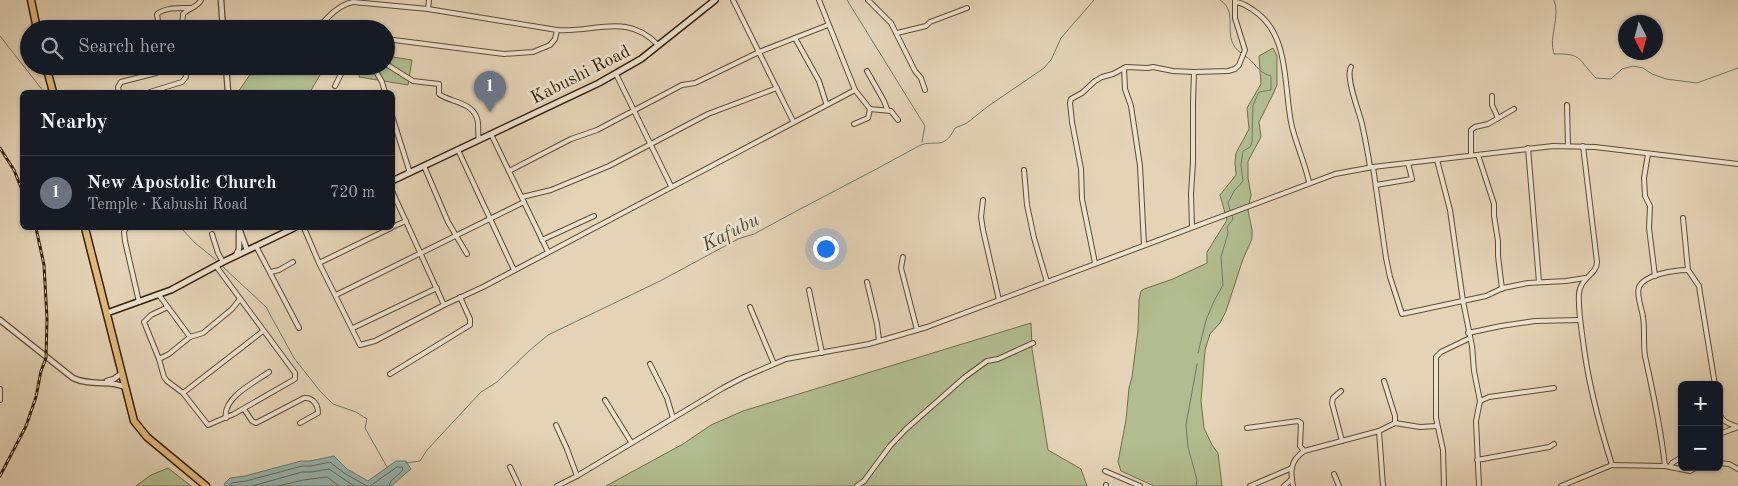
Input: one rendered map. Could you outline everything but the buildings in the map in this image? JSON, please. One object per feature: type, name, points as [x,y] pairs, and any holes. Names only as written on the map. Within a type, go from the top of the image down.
[{"type":"highway","points":[[31,2],[35,20]]},
{"type":"highway","points":[[48,75],[52,90]]},
{"type":"highway","points":[[86,230],[134,421],[139,429],[174,461],[206,486]]},
{"type":"main road","name":"Kabushi Road","points":[[395,180],[616,74],[658,45],[715,0]]},
{"type":"main road","points":[[107,313],[159,295],[290,230]]},
{"type":"street","points":[[31,2],[39,0]]},
{"type":"street","points":[[158,20],[157,14],[159,12],[191,8],[197,6],[202,0]]},
{"type":"street","points":[[220,0],[222,20]]},
{"type":"street","points":[[428,10],[429,0]]},
{"type":"street","points":[[733,0],[793,121]]},
{"type":"street","points":[[819,0],[855,90],[870,109],[882,111],[887,109]]},
{"type":"street","points":[[868,0],[891,23],[926,90]]},
{"type":"street","points":[[1095,263],[1082,203],[1080,169],[1070,103],[1073,97],[1082,93],[1102,77],[1130,67],[1148,68],[1154,66],[1172,71],[1194,72],[1235,70],[1245,50],[1235,18],[1236,1],[1262,16],[1264,21],[1269,24],[1278,43],[1286,75],[1293,128],[1309,182]]},
{"type":"street","points":[[325,20],[341,6],[353,2],[428,10],[556,30],[633,27],[658,45]]},
{"type":"street","points":[[183,20],[183,14],[191,8]]},
{"type":"street","points":[[897,33],[926,26],[930,22],[967,8]]},
{"type":"street","points":[[510,171],[571,139],[597,130],[653,102],[682,85],[695,83],[759,52],[828,25]]},
{"type":"street","points":[[395,40],[504,54],[532,52],[550,45],[553,43],[556,30]]},
{"type":"street","points":[[795,38],[818,81],[826,103]]},
{"type":"street","points":[[1351,67],[1349,71],[1354,100],[1376,185],[1386,258],[1401,313],[1404,314],[1486,296],[1502,289],[1539,282],[1585,278],[1595,271],[1597,262],[1583,146]]},
{"type":"street","points":[[1124,68],[1142,181],[1141,206],[1144,245]]},
{"type":"street","points":[[395,69],[413,80],[439,84],[439,94],[472,109],[477,117],[479,140]]},
{"type":"street","points":[[868,71],[887,109],[898,120]]},
{"type":"street","points":[[1192,227],[1192,102],[1194,72]]},
{"type":"street","points":[[616,74],[671,186]]},
{"type":"street","points":[[119,90],[121,82],[148,75]]},
{"type":"street","points":[[156,90],[182,82],[186,75]]},
{"type":"street","points":[[227,75],[228,90]]},
{"type":"street","points":[[334,86],[340,75]]},
{"type":"street","points":[[378,75],[384,90]]},
{"type":"street","points":[[336,295],[379,272],[421,254],[523,199],[577,180],[651,145],[708,114],[777,88]]},
{"type":"street","points":[[305,230],[319,263],[360,345],[366,345],[514,270],[826,103],[855,90]]},
{"type":"street","points":[[1492,96],[1492,105],[1498,118]]},
{"type":"street","points":[[1567,105],[1568,146]]},
{"type":"street","points":[[854,124],[868,118],[870,109]]},
{"type":"street","points":[[1471,156],[1471,130],[1488,124],[1514,109]]},
{"type":"street","points":[[395,126],[410,173]]},
{"type":"street","points":[[491,134],[548,252]]},
{"type":"street","points":[[557,486],[577,476],[723,388],[786,359],[879,342],[917,330],[1309,182],[1343,172],[1528,148],[1568,146],[1583,146],[1738,164]]},
{"type":"street","points":[[1528,148],[1539,282]]},
{"type":"street","points":[[458,150],[514,270]]},
{"type":"street","points":[[1648,154],[1644,178],[1645,196],[1650,206],[1649,228],[1655,276]]},
{"type":"street","points":[[1478,155],[1494,204],[1502,289]]},
{"type":"street","points":[[1437,160],[1450,210],[1462,301],[1480,401],[1476,420],[1479,486]]},
{"type":"street","points":[[1376,185],[1412,179],[1408,163]]},
{"type":"street","points":[[424,166],[440,206],[467,254]]},
{"type":"street","points":[[1024,170],[1027,205],[1034,238],[1047,282]]},
{"type":"street","points":[[395,197],[444,305]]},
{"type":"street","points":[[983,200],[983,230],[999,300]]},
{"type":"street","points":[[542,240],[594,216]]},
{"type":"street","points":[[1683,218],[1688,270],[1699,286],[1714,381]]},
{"type":"street","points":[[395,226],[406,221]]},
{"type":"street","points":[[126,230],[124,236],[139,302]]},
{"type":"street","points":[[236,256],[239,249],[239,230]]},
{"type":"street","points":[[240,230],[247,250]]},
{"type":"street","points":[[319,263],[386,230]]},
{"type":"street","points":[[212,234],[223,262]]},
{"type":"street","points":[[256,246],[299,328]]},
{"type":"street","points":[[903,257],[901,268],[917,330]]},
{"type":"street","points":[[271,272],[279,270],[292,262]]},
{"type":"street","points":[[168,307],[151,315],[144,322],[167,382],[183,392],[208,425],[244,409],[295,379],[296,376],[216,266]]},
{"type":"street","points":[[1668,466],[1653,385],[1645,355],[1643,316],[1638,291],[1642,283],[1655,276],[1674,271],[1688,270]]},
{"type":"street","points":[[1585,278],[1579,295],[1580,320],[1593,402],[1612,465]]},
{"type":"street","points":[[867,282],[877,324],[879,342]]},
{"type":"street","points":[[353,328],[437,288]]},
{"type":"street","points":[[809,290],[822,353]]},
{"type":"street","points":[[159,295],[190,338]]},
{"type":"street","points":[[390,374],[470,325],[470,319],[460,297]]},
{"type":"street","points":[[159,359],[170,354],[190,338],[203,334],[232,309],[240,299]]},
{"type":"street","points":[[750,307],[774,364]]},
{"type":"street","points":[[0,320],[65,373],[84,382],[118,384],[125,387]]},
{"type":"street","points":[[1444,486],[1442,441],[1436,426],[1436,357],[1441,352],[1469,336],[1501,326],[1535,321],[1580,320]]},
{"type":"street","points":[[183,392],[263,331]]},
{"type":"street","points":[[857,486],[864,481],[890,446],[906,429],[964,377],[986,361],[998,359],[1033,344]]},
{"type":"street","points":[[650,364],[667,398],[674,418]]},
{"type":"street","points":[[226,418],[224,411],[235,396],[269,372]]},
{"type":"street","points":[[101,383],[114,379],[122,373]]},
{"type":"street","points":[[1384,380],[1395,416],[1395,423]]},
{"type":"street","points":[[1480,401],[1489,397],[1554,388]]},
{"type":"street","points":[[0,389],[0,400]]},
{"type":"street","points":[[1341,391],[1333,398],[1332,403],[1342,441]]},
{"type":"street","points":[[244,409],[252,421],[256,423],[304,398],[310,398],[318,414],[300,423]]},
{"type":"street","points":[[605,400],[631,442]]},
{"type":"street","points":[[1723,420],[1738,427]]},
{"type":"street","points":[[1247,428],[1298,421],[1301,425],[1300,446],[1304,451]]},
{"type":"street","points":[[1293,486],[1292,468],[1295,458],[1304,451],[1380,431],[1395,423],[1420,427],[1436,426]]},
{"type":"street","points":[[556,425],[577,476]]},
{"type":"street","points":[[1723,433],[1738,427]]},
{"type":"street","points":[[1380,431],[1382,486]]},
{"type":"street","points":[[1477,460],[1549,447],[1554,444]]},
{"type":"street","points":[[1668,466],[1678,459]]},
{"type":"street","points":[[1723,463],[1738,469]]},
{"type":"street","points":[[1561,486],[1612,465],[1668,466],[1678,468]]},
{"type":"street","points":[[510,467],[519,486]]},
{"type":"street","points":[[1250,486],[1292,468]]},
{"type":"street","points":[[1105,471],[1140,486]]},
{"type":"street","points":[[1334,474],[1339,486]]},
{"type":"street","points":[[1284,486],[1292,479]]},
{"type":"green space","points":[[1273,48],[1277,56],[1277,85],[1259,122],[1261,137],[1248,161],[1251,195],[1248,210],[1252,239],[1243,259],[1226,311],[1220,323],[1210,334],[1205,350],[1201,401],[1204,428],[1218,453],[1222,486],[1154,486],[1121,471],[1118,462],[1132,377],[1141,291],[1207,263],[1207,252],[1227,220],[1220,195],[1236,175],[1236,153],[1249,129],[1247,108],[1261,84],[1259,56]]},
{"type":"green space","points":[[395,57],[412,60],[408,85],[359,77],[359,75],[395,75]]},
{"type":"green space","points":[[250,75],[320,75],[311,90],[239,90]]},
{"type":"green space","points":[[1031,323],[1032,349],[1048,450],[1081,469],[1087,486],[606,486],[683,444],[711,425],[743,411]]},
{"type":"green space","points":[[168,468],[191,486],[136,486],[151,475]]},
{"type":"water","points":[[334,456],[347,469],[368,481],[396,461],[406,461],[411,469],[391,486],[224,486],[230,478],[245,476],[301,461]]},
{"type":"waterway","points":[[847,0],[925,126],[922,142]]},
{"type":"waterway","name":"Kafubu","points":[[406,463],[420,461],[427,450],[481,392],[497,382],[548,335],[660,281],[738,239],[754,234],[923,144],[938,143],[946,140],[951,136],[955,128],[967,123],[1044,68],[1051,60],[1061,38],[1094,0]]},
{"type":"waterway","points":[[1220,0],[1226,5],[1229,12],[1231,40],[1241,53]]},
{"type":"waterway","name":"Kafubu","points":[[1554,0],[1556,6],[1552,41],[1554,54],[1575,56],[1596,78],[1611,79],[1622,69],[1633,66],[1643,68],[1652,74],[1666,79],[1697,83],[1738,68]]},
{"type":"waterway","points":[[0,36],[20,61]]},
{"type":"waterway","points":[[1230,210],[1228,203],[1234,191],[1243,181],[1241,165],[1243,151],[1250,147],[1252,142],[1253,105],[1259,92],[1271,90],[1271,76],[1262,72],[1245,56]]},
{"type":"waterway","points":[[31,75],[42,90]]},
{"type":"waterway","points":[[1198,353],[1206,320],[1223,285],[1221,257],[1228,233],[1227,227],[1233,219],[1232,215]]},
{"type":"waterway","points":[[183,230],[216,260]]},
{"type":"waterway","points":[[222,266],[266,307],[294,358],[320,391],[333,404],[356,412],[367,419],[365,428],[387,467]]},
{"type":"waterway","points":[[1196,486],[1197,480],[1188,447],[1186,425],[1197,364]]},
{"type":"railway","points":[[0,148],[14,170],[20,185]]},
{"type":"railway","points":[[0,476],[26,426],[46,358],[47,319],[44,265],[36,230]]},
{"type":"place","name":"New Apostolic Church","points":[[490,112]]}]
